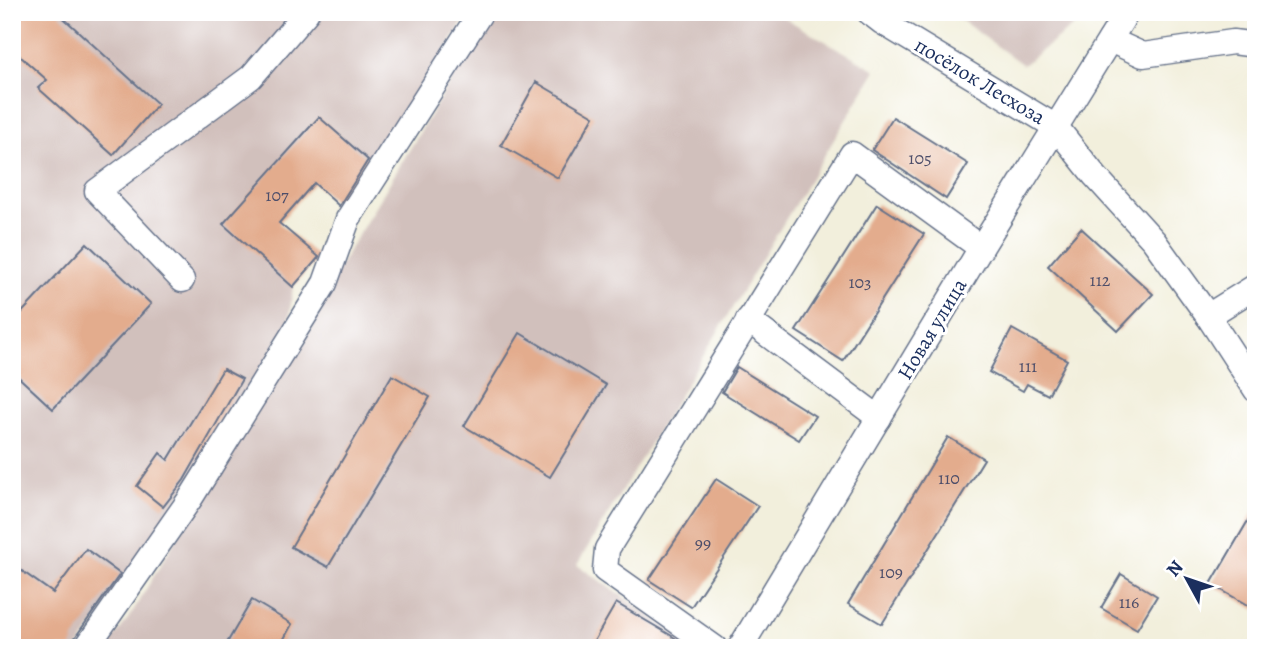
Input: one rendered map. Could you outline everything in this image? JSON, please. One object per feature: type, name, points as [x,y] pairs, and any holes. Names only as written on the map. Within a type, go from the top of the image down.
[{"type":"street","points":[[182,279],[97,191],[251,78],[307,12]]},
{"type":"street","points":[[91,640],[190,499],[325,283],[348,219],[481,12]]},
{"type":"street","name":"посёлок Лесхоза","points":[[869,12],[1056,127]]},
{"type":"street","name":"Новая улица","points":[[740,648],[1127,12]]},
{"type":"street","points":[[1110,40],[1143,55],[1233,42],[1256,45]]},
{"type":"street","points":[[1056,127],[1095,176],[1154,241],[1208,316],[1256,390]]},
{"type":"street","points":[[715,648],[605,570],[607,549],[852,154],[981,248]]},
{"type":"street","points":[[1208,316],[1256,286]]},
{"type":"street","points":[[748,320],[879,418]]},
{"type":"shaded area","points":[[12,12],[469,12],[375,166],[319,117],[223,224],[293,287],[287,336],[78,648],[56,648],[12,616]]},
{"type":"shaded area","points":[[492,12],[774,12],[876,70],[577,565],[698,648],[107,648],[130,616]]},
{"type":"shaded area","points":[[950,12],[1072,12],[1077,23],[1023,65]]},
{"type":"building","points":[[12,12],[57,12],[158,104],[113,155],[38,88],[47,80],[12,49]]},
{"type":"building","points":[[536,82],[594,116],[558,178],[501,145]]},
{"type":"building","points":[[319,117],[368,160],[339,206],[314,183],[279,223],[319,257],[293,287],[223,224]]},
{"type":"building","points":[[893,117],[968,164],[946,199],[872,150]]},
{"type":"building","points":[[877,204],[924,234],[843,361],[796,331]]},
{"type":"building","points":[[1081,228],[1153,294],[1118,331],[1048,266]]},
{"type":"building","points":[[87,243],[151,304],[53,409],[12,371],[12,323]]},
{"type":"building","points":[[1012,329],[1067,360],[1048,395],[1027,384],[1023,391],[989,372]]},
{"type":"building","points":[[520,333],[606,385],[550,477],[464,426]]},
{"type":"building","points":[[737,367],[815,416],[799,440],[722,392]]},
{"type":"building","points":[[223,369],[242,379],[184,480],[163,507],[137,486],[160,453],[168,460]]},
{"type":"building","points":[[392,375],[430,397],[328,567],[291,547]]},
{"type":"building","points":[[948,437],[984,459],[882,624],[848,604]]},
{"type":"building","points":[[716,479],[758,506],[691,607],[649,580]]},
{"type":"building","points":[[1256,507],[1256,610],[1211,584]]},
{"type":"building","points":[[86,549],[120,574],[74,639],[71,648],[12,648],[12,564],[53,593]]},
{"type":"building","points":[[1121,574],[1157,596],[1137,629],[1101,608]]},
{"type":"building","points":[[252,600],[292,624],[279,648],[224,648]]},
{"type":"building","points":[[616,603],[672,636],[689,648],[590,648]]}]
